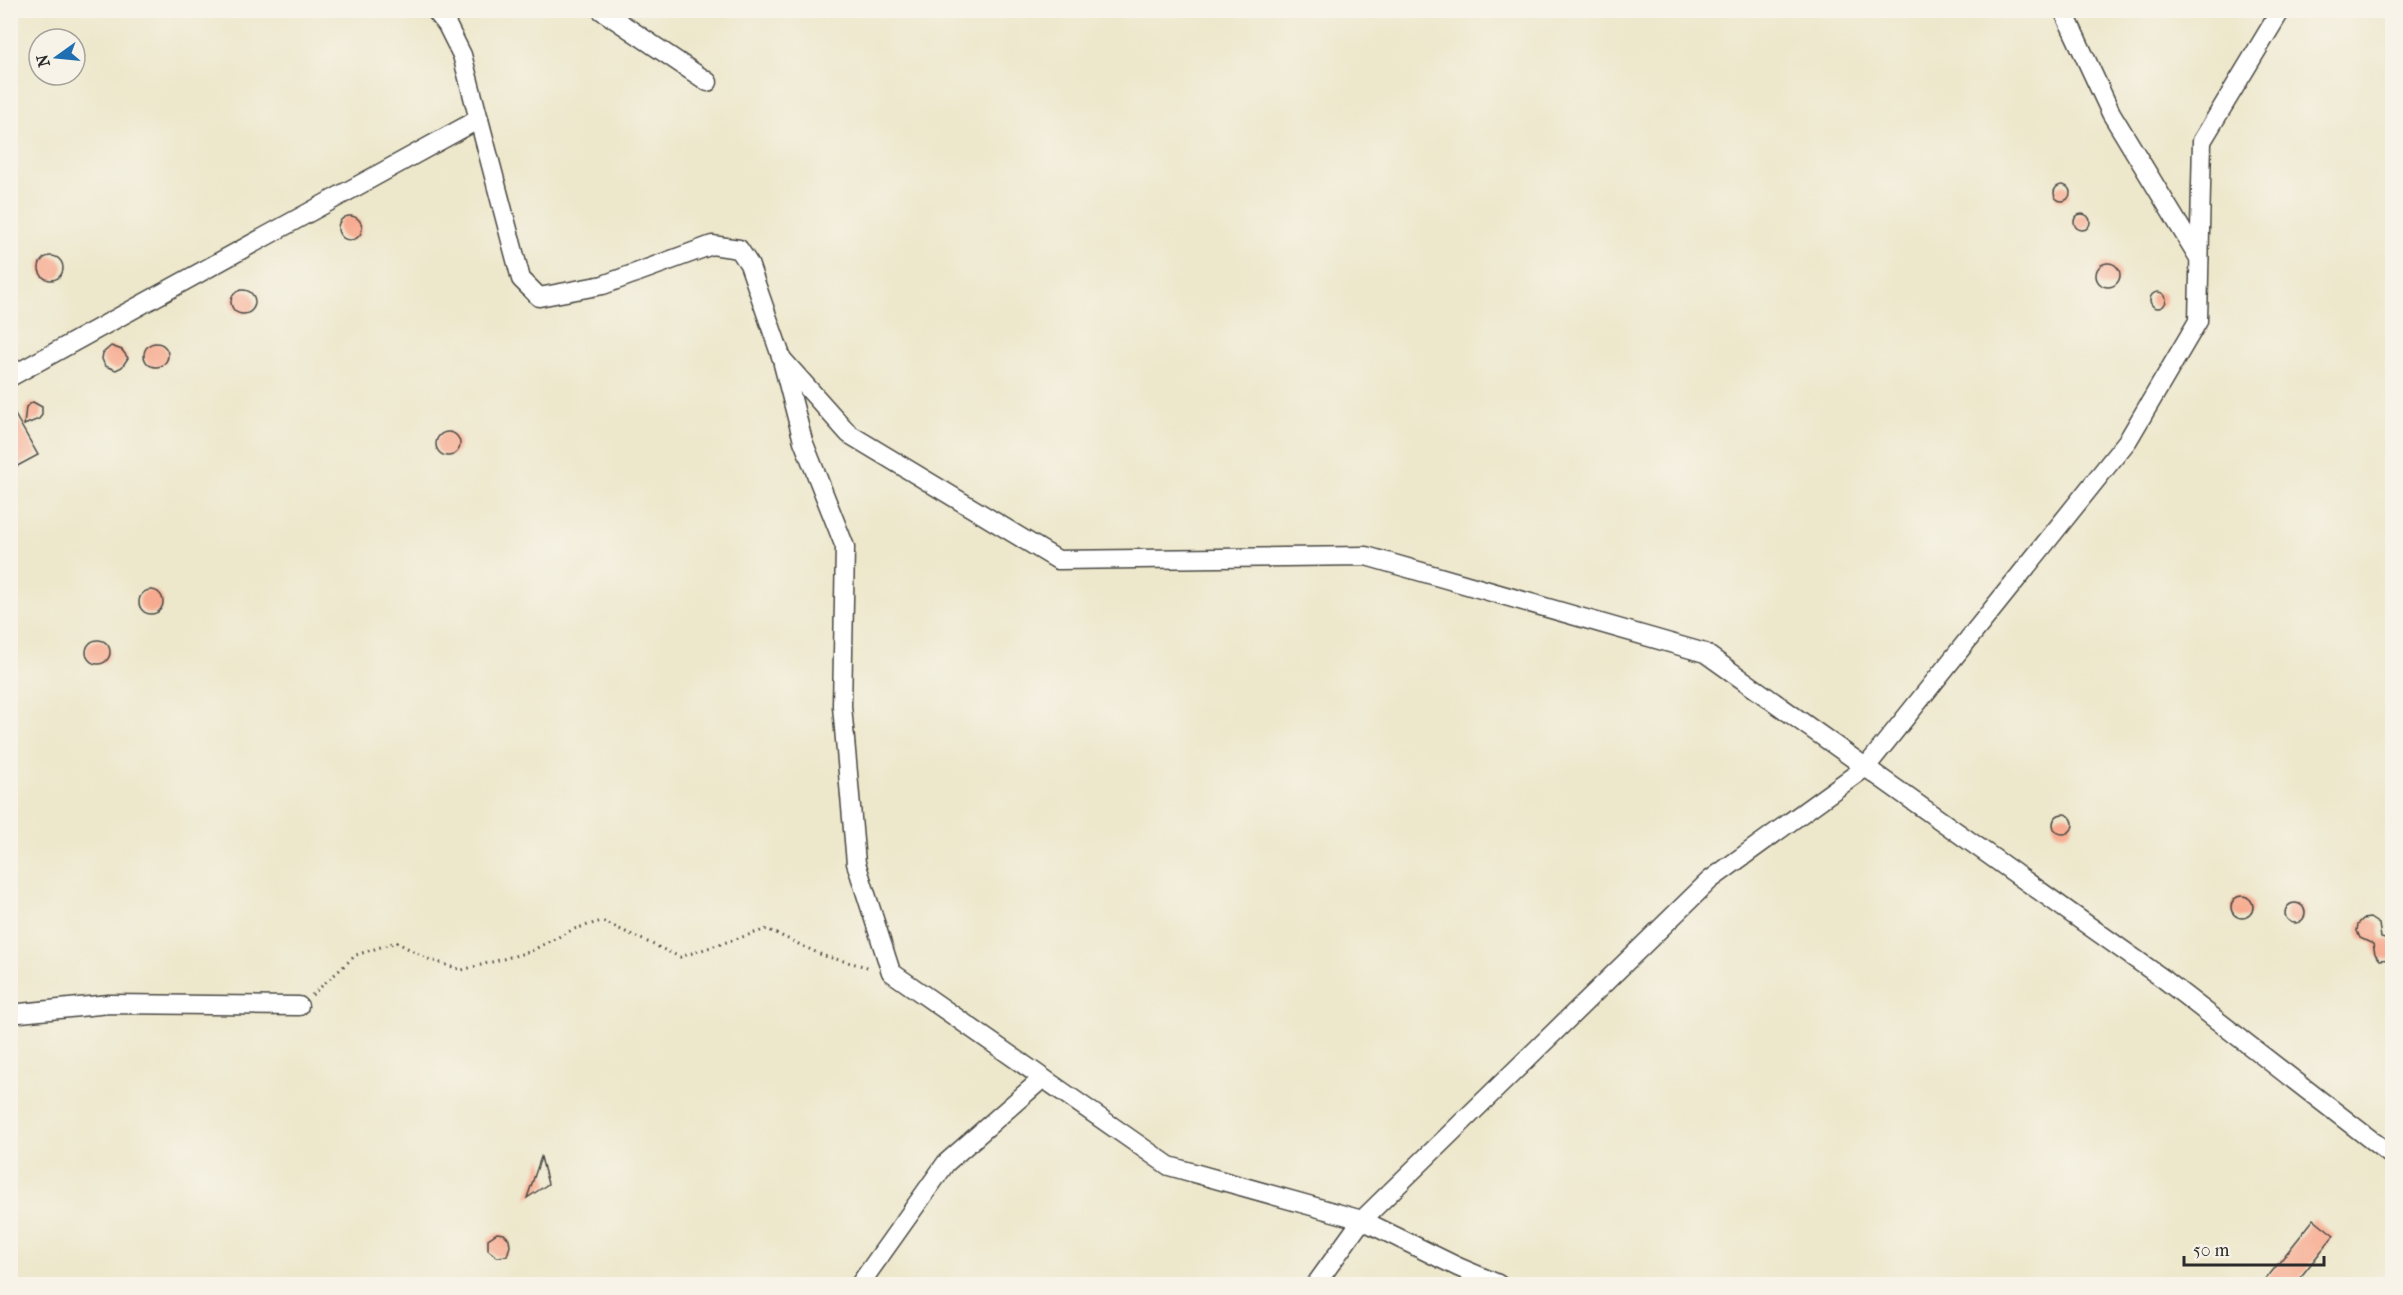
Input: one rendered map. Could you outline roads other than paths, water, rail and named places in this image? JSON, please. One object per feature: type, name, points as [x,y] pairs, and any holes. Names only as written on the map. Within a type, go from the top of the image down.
[{"type":"street","points":[[435,10],[447,25],[462,55],[520,279],[538,297],[603,285],[712,245],[739,249],[749,264],[782,359],[803,441],[845,547],[842,706],[856,863],[891,972],[1169,1166],[1362,1220],[1498,1284]]},
{"type":"street","points":[[601,10],[708,82]]},
{"type":"street","points":[[2062,10],[2111,112],[2199,258]]},
{"type":"street","points":[[1316,1284],[1362,1220],[1710,880],[1866,767],[2128,440],[2198,321],[2202,141],[2281,10]]},
{"type":"street","points":[[10,377],[479,119]]},
{"type":"street","points":[[782,359],[849,434],[1058,560],[1366,556],[1705,652],[2165,980],[2392,1156]]},
{"type":"street","points":[[10,1014],[109,1004],[300,1006]]},
{"type":"street","points":[[860,1284],[946,1163],[1043,1078]]}]
